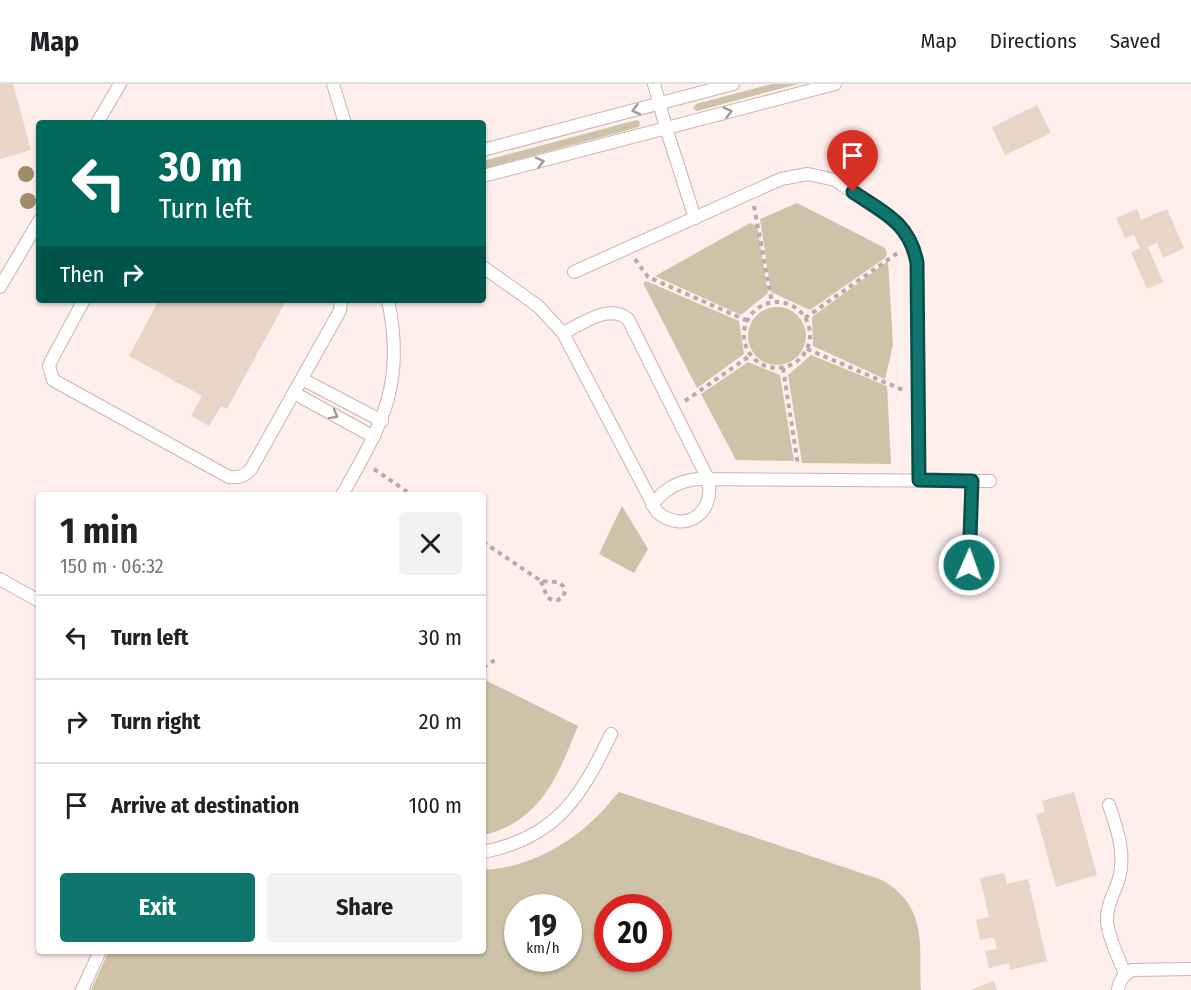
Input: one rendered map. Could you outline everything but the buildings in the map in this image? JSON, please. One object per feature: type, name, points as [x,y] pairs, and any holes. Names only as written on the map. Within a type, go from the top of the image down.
[{"type":"lane","points":[[99,120],[120,84]]},
{"type":"lane","points":[[333,84],[344,120]]},
{"type":"lane","points":[[654,84],[694,218]]},
{"type":"lane","points":[[486,149],[733,84]]},
{"type":"lane","points":[[486,175],[835,84]]},
{"type":"lane","points":[[573,272],[795,175],[808,174],[835,180],[890,216],[906,232],[917,263],[919,480]]},
{"type":"lane","points":[[0,287],[36,226]]},
{"type":"lane","points":[[486,269],[538,306],[556,323],[652,505],[664,517],[680,522],[689,520],[703,511],[710,496],[708,479],[631,324],[623,315],[611,312],[604,313],[563,333]]},
{"type":"lane","points":[[82,303],[52,359],[50,373],[53,380],[229,477],[242,477],[251,469],[337,316],[341,303]]},
{"type":"lane","points":[[344,492],[375,437],[389,400],[394,357],[388,303]]},
{"type":"lane","points":[[302,379],[382,421]]},
{"type":"lane","points":[[294,393],[375,437]]},
{"type":"lane","points":[[652,505],[667,489],[686,480],[990,482]]},
{"type":"lane","points":[[969,565],[972,481]]},
{"type":"lane","points":[[0,579],[36,598]]},
{"type":"lane","points":[[486,852],[502,849],[529,837],[554,821],[575,800],[592,775],[611,735]]},
{"type":"lane","points":[[1109,806],[1119,837],[1121,864],[1107,911],[1107,922],[1125,974]]},
{"type":"lane","points":[[82,990],[99,954]]},
{"type":"lane","points":[[1118,990],[1119,983],[1125,974],[1140,969],[1191,969]]},
{"type":"path","points":[[750,193],[758,219],[772,303]]},
{"type":"path","points":[[805,318],[911,242]]},
{"type":"path","points":[[629,247],[641,270],[648,277],[748,321]]},
{"type":"path","points":[[772,303],[787,304],[805,318],[810,333],[807,349],[800,359],[783,368],[769,367],[751,355],[747,349],[744,335],[748,321],[758,309],[772,303]]},
{"type":"path","points":[[807,349],[918,397]]},
{"type":"path","points":[[673,410],[751,355]]},
{"type":"path","points":[[783,368],[800,480]]},
{"type":"path","points":[[361,461],[408,492]]},
{"type":"path","points":[[486,545],[541,581],[558,582],[565,591],[563,597],[558,600],[547,597],[541,581]]},
{"type":"path","points":[[486,665],[495,660]]},
{"type":"shaded area","points":[[772,84],[798,84],[697,111],[693,108],[696,104]]},
{"type":"shaded area","points":[[637,120],[640,122],[639,127],[486,168],[486,160]]},
{"type":"shaded area","points":[[797,203],[885,248],[887,253],[885,258],[810,310],[771,292],[760,219]]},
{"type":"shaded area","points":[[750,223],[757,226],[768,293],[741,315],[655,276]]},
{"type":"shaded area","points":[[888,261],[893,345],[885,379],[813,346],[812,317]]},
{"type":"shaded area","points":[[646,281],[739,321],[744,354],[697,388],[643,283]]},
{"type":"shaded area","points":[[771,307],[783,307],[793,311],[802,320],[806,342],[798,357],[783,365],[771,365],[761,361],[752,352],[748,342],[748,330],[752,320],[761,311]]},
{"type":"shaded area","points":[[811,355],[887,386],[891,464],[802,463],[788,375]]},
{"type":"shaded area","points":[[748,362],[780,375],[794,461],[736,460],[701,394]]},
{"type":"shaded area","points":[[622,506],[648,549],[634,573],[599,554]]},
{"type":"shaded area","points":[[486,680],[578,726],[563,762],[545,794],[520,819],[503,829],[486,834]]},
{"type":"shaded area","points":[[619,792],[882,880],[897,891],[907,902],[914,915],[920,942],[921,990],[91,990],[108,954],[486,954],[486,870],[513,866],[528,861],[557,847],[582,830]]},
{"type":"route","points":[[853,192],[898,223],[906,232],[915,252],[917,263],[919,480],[972,481],[969,565]]}]
